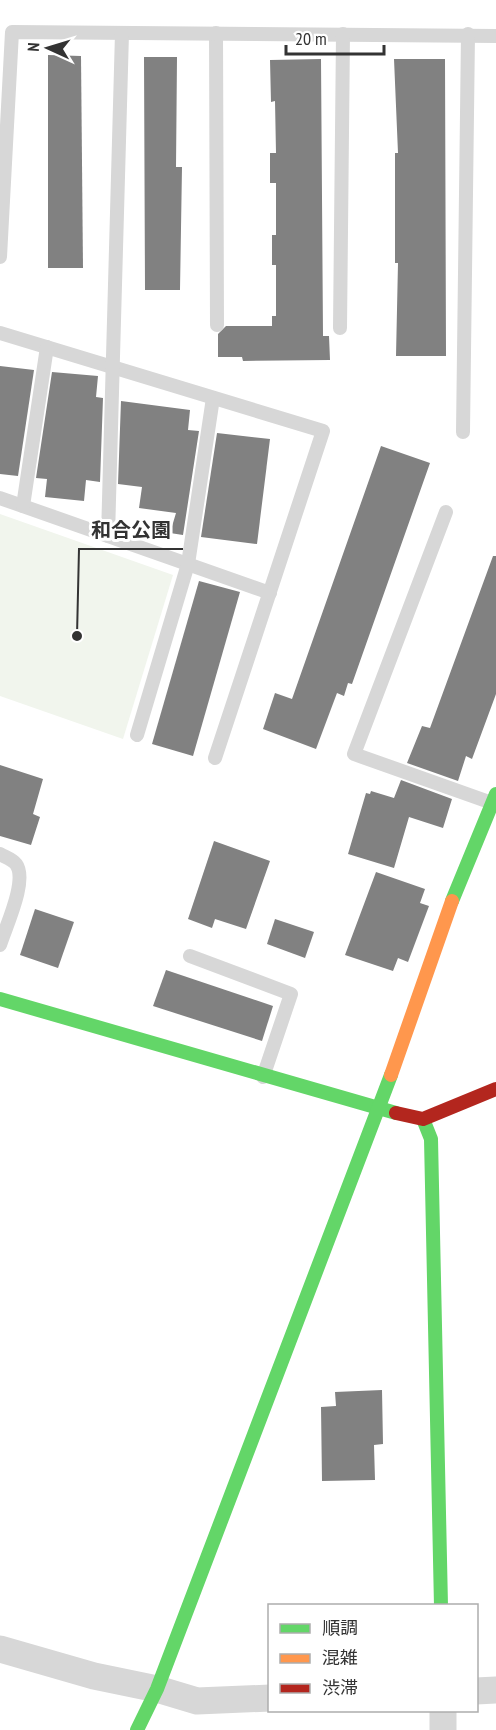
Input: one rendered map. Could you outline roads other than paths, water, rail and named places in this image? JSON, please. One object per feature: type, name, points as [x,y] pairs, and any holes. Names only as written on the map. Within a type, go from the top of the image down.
[{"type":"street","points":[[137,1730],[156,1689],[379,1110],[459,881],[494,799]]},
{"type":"street","points":[[0,999],[379,1110],[423,1119],[496,1089]]},
{"type":"street","points":[[423,1119],[431,1139],[441,1604]]},
{"type":"street","points":[[0,1649],[94,1676],[156,1689],[197,1701],[268,1698]]},
{"type":"street","points":[[478,1691],[496,1690]]},
{"type":"street","points":[[443,1712],[443,1730]]},
{"type":"lane","points":[[0,257],[12,32],[496,36]]},
{"type":"lane","points":[[108,536],[122,33]]},
{"type":"lane","points":[[216,33],[217,325]]},
{"type":"lane","points":[[340,328],[343,34]]},
{"type":"lane","points":[[463,432],[468,34]]},
{"type":"lane","points":[[0,333],[323,431],[215,758]]},
{"type":"lane","points":[[22,506],[46,347]]},
{"type":"lane","points":[[137,735],[188,564],[213,398]]},
{"type":"lane","points":[[0,498],[270,593]]},
{"type":"lane","points":[[446,512],[354,754],[494,799]]},
{"type":"lane","points":[[0,854],[14,862],[20,871],[20,883],[0,945]]},
{"type":"lane","points":[[190,956],[291,994],[263,1077]]},
{"type":"place","name":"和合公園","points":[[77,636]]}]
